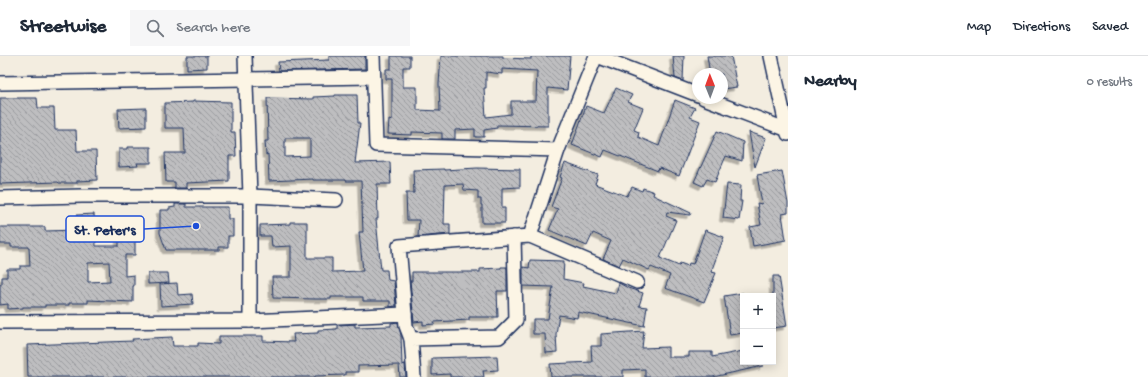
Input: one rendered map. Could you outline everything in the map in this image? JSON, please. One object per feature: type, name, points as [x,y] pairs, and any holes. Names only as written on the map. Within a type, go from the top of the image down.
[{"type":"street","points":[[245,56],[250,196],[250,321]]},
{"type":"street","points":[[373,56],[376,145],[558,150]]},
{"type":"street","points":[[530,236],[558,150],[596,56],[692,94]]},
{"type":"street","points":[[771,56],[788,134]]},
{"type":"street","points":[[0,83],[374,78]]},
{"type":"street","points":[[720,104],[788,130]]},
{"type":"street","points":[[0,198],[82,196],[250,196],[336,200]]},
{"type":"street","points":[[414,377],[411,339],[406,326],[399,246],[530,236],[637,282]]},
{"type":"street","points":[[411,339],[499,337],[516,320],[514,237]]},
{"type":"street","points":[[0,322],[250,321],[405,314]]},
{"type":"building","points":[[187,56],[207,56],[207,68],[187,69]]},
{"type":"building","points":[[329,56],[365,56],[365,69],[279,71],[278,62],[329,60]]},
{"type":"building","points":[[391,56],[410,56],[410,67],[403,67],[403,87],[417,87],[417,110],[440,111],[439,84],[441,56],[503,56],[503,58],[531,59],[531,56],[570,56],[567,90],[548,88],[548,126],[497,125],[497,128],[484,130],[484,137],[475,137],[475,129],[455,130],[455,139],[442,139],[442,133],[412,132],[412,135],[388,134],[389,120],[392,121],[392,79],[386,79],[386,69],[391,69]],"holes":[[[502,69],[537,71],[536,101],[511,101],[511,114],[486,117],[484,88],[486,88],[486,72],[502,74]]]},
{"type":"building","points":[[673,56],[684,56],[683,81],[675,78]]},
{"type":"building","points":[[707,56],[731,56],[737,87],[728,88],[728,68],[709,68]]},
{"type":"building","points":[[616,88],[632,95],[628,102],[643,108],[634,130],[639,132],[638,137],[659,146],[675,100],[695,108],[690,117],[700,121],[679,176],[659,168],[658,171],[605,150],[602,157],[572,145],[586,106],[604,113]]},
{"type":"building","points":[[357,95],[358,123],[360,123],[355,163],[390,162],[391,184],[377,184],[378,219],[376,219],[381,270],[387,270],[388,280],[394,281],[396,306],[390,307],[390,301],[363,301],[363,297],[331,297],[331,299],[273,298],[272,277],[291,277],[291,246],[272,247],[271,236],[260,236],[260,225],[307,222],[307,258],[332,258],[332,272],[363,271],[359,232],[363,232],[361,181],[313,179],[269,181],[268,154],[266,155],[265,141],[268,141],[267,98],[313,99],[313,97]],"holes":[[[285,138],[310,138],[310,156],[285,157]]]},
{"type":"building","points":[[0,98],[37,98],[38,108],[54,108],[55,130],[76,130],[77,151],[96,151],[97,180],[77,181],[77,183],[58,182],[0,184]]},
{"type":"building","points":[[193,101],[231,102],[231,132],[235,132],[236,156],[229,156],[229,181],[186,183],[186,188],[175,188],[175,182],[166,182],[165,153],[185,153],[184,128],[165,128],[165,103]]},
{"type":"building","points":[[146,108],[146,127],[119,128],[118,109]]},
{"type":"building","points":[[717,131],[743,142],[742,161],[726,156],[715,182],[707,179],[703,186],[694,182]]},
{"type":"building","points":[[749,132],[766,138],[755,167]]},
{"type":"building","points":[[127,147],[151,147],[151,163],[137,163],[138,166],[119,167],[119,149],[127,149]]},
{"type":"building","points":[[565,163],[598,175],[595,184],[627,196],[632,187],[642,191],[643,188],[654,192],[653,195],[691,213],[690,215],[667,212],[666,216],[676,220],[660,258],[679,266],[680,263],[688,266],[689,263],[693,264],[705,230],[724,237],[711,272],[716,273],[704,302],[665,288],[670,275],[651,267],[649,270],[623,258],[619,266],[603,259],[611,241],[593,233],[587,246],[549,230],[558,209],[551,207],[562,178],[560,177]]},
{"type":"building","points":[[477,168],[520,169],[520,187],[502,188],[502,208],[505,208],[505,223],[482,223],[482,205],[481,199],[478,199],[478,191],[464,190],[463,184],[445,185],[444,224],[450,224],[450,234],[418,237],[419,220],[407,220],[406,193],[414,193],[413,170]]},
{"type":"building","points":[[782,171],[788,203],[788,213],[782,214],[786,240],[753,246],[750,227],[761,225],[757,203],[762,204],[757,175]]},
{"type":"building","points":[[727,184],[741,185],[740,201],[742,201],[739,220],[723,218]]},
{"type":"building","points":[[175,204],[186,204],[186,207],[228,207],[228,219],[233,219],[233,236],[228,236],[228,247],[219,247],[219,250],[166,250],[160,233],[160,210],[169,210],[169,208],[175,207]]},
{"type":"building","points":[[94,214],[96,246],[119,246],[119,226],[135,226],[135,255],[125,255],[125,276],[134,275],[133,302],[88,300],[88,303],[69,303],[69,305],[45,305],[45,307],[8,309],[8,304],[0,305],[0,284],[2,284],[2,277],[7,277],[7,269],[20,269],[20,266],[30,266],[29,247],[11,247],[11,244],[0,244],[0,227],[45,227],[45,231],[77,230],[77,215]],"holes":[[[109,262],[110,281],[88,282],[88,263]]]},
{"type":"building","points":[[530,260],[564,261],[563,279],[584,283],[583,286],[616,293],[619,283],[643,293],[639,306],[647,307],[644,326],[578,312],[577,318],[559,315],[556,334],[557,352],[546,353],[545,334],[533,334],[533,319],[548,319],[553,287],[523,286],[523,267],[529,268]]},
{"type":"building","points":[[507,267],[507,291],[497,291],[498,317],[469,317],[469,320],[434,322],[435,324],[423,325],[423,321],[414,322],[410,281],[412,281],[412,272],[480,272],[480,269]]},
{"type":"building","points":[[148,273],[168,273],[169,283],[148,284]]},
{"type":"building","points":[[773,276],[779,276],[787,326],[776,328],[776,293],[773,293]]},
{"type":"building","points":[[177,283],[178,295],[192,294],[193,304],[161,306],[160,284]]},
{"type":"building","points":[[740,293],[740,333],[730,335],[724,296]]},
{"type":"building","points":[[398,322],[401,335],[402,365],[405,364],[406,377],[400,377],[399,365],[358,366],[358,372],[345,372],[345,375],[315,377],[28,377],[27,345],[133,341],[132,339],[172,337],[173,346],[198,346],[198,343],[219,344],[219,336],[263,336],[263,341],[294,342],[293,334],[318,333],[318,330],[337,329],[337,325],[355,324],[355,327],[391,326],[391,323]]},
{"type":"building","points":[[644,331],[642,348],[668,347],[668,357],[689,357],[689,352],[712,352],[712,357],[740,352],[740,365],[763,366],[713,377],[645,377],[645,369],[623,370],[623,377],[551,377],[550,364],[592,362],[591,346],[601,346],[601,334]]},
{"type":"building","points":[[497,356],[498,370],[483,371],[484,377],[450,377],[450,374],[432,375],[432,358]]},
{"type":"place","name":"St. Peter's","points":[[196,226]]}]
